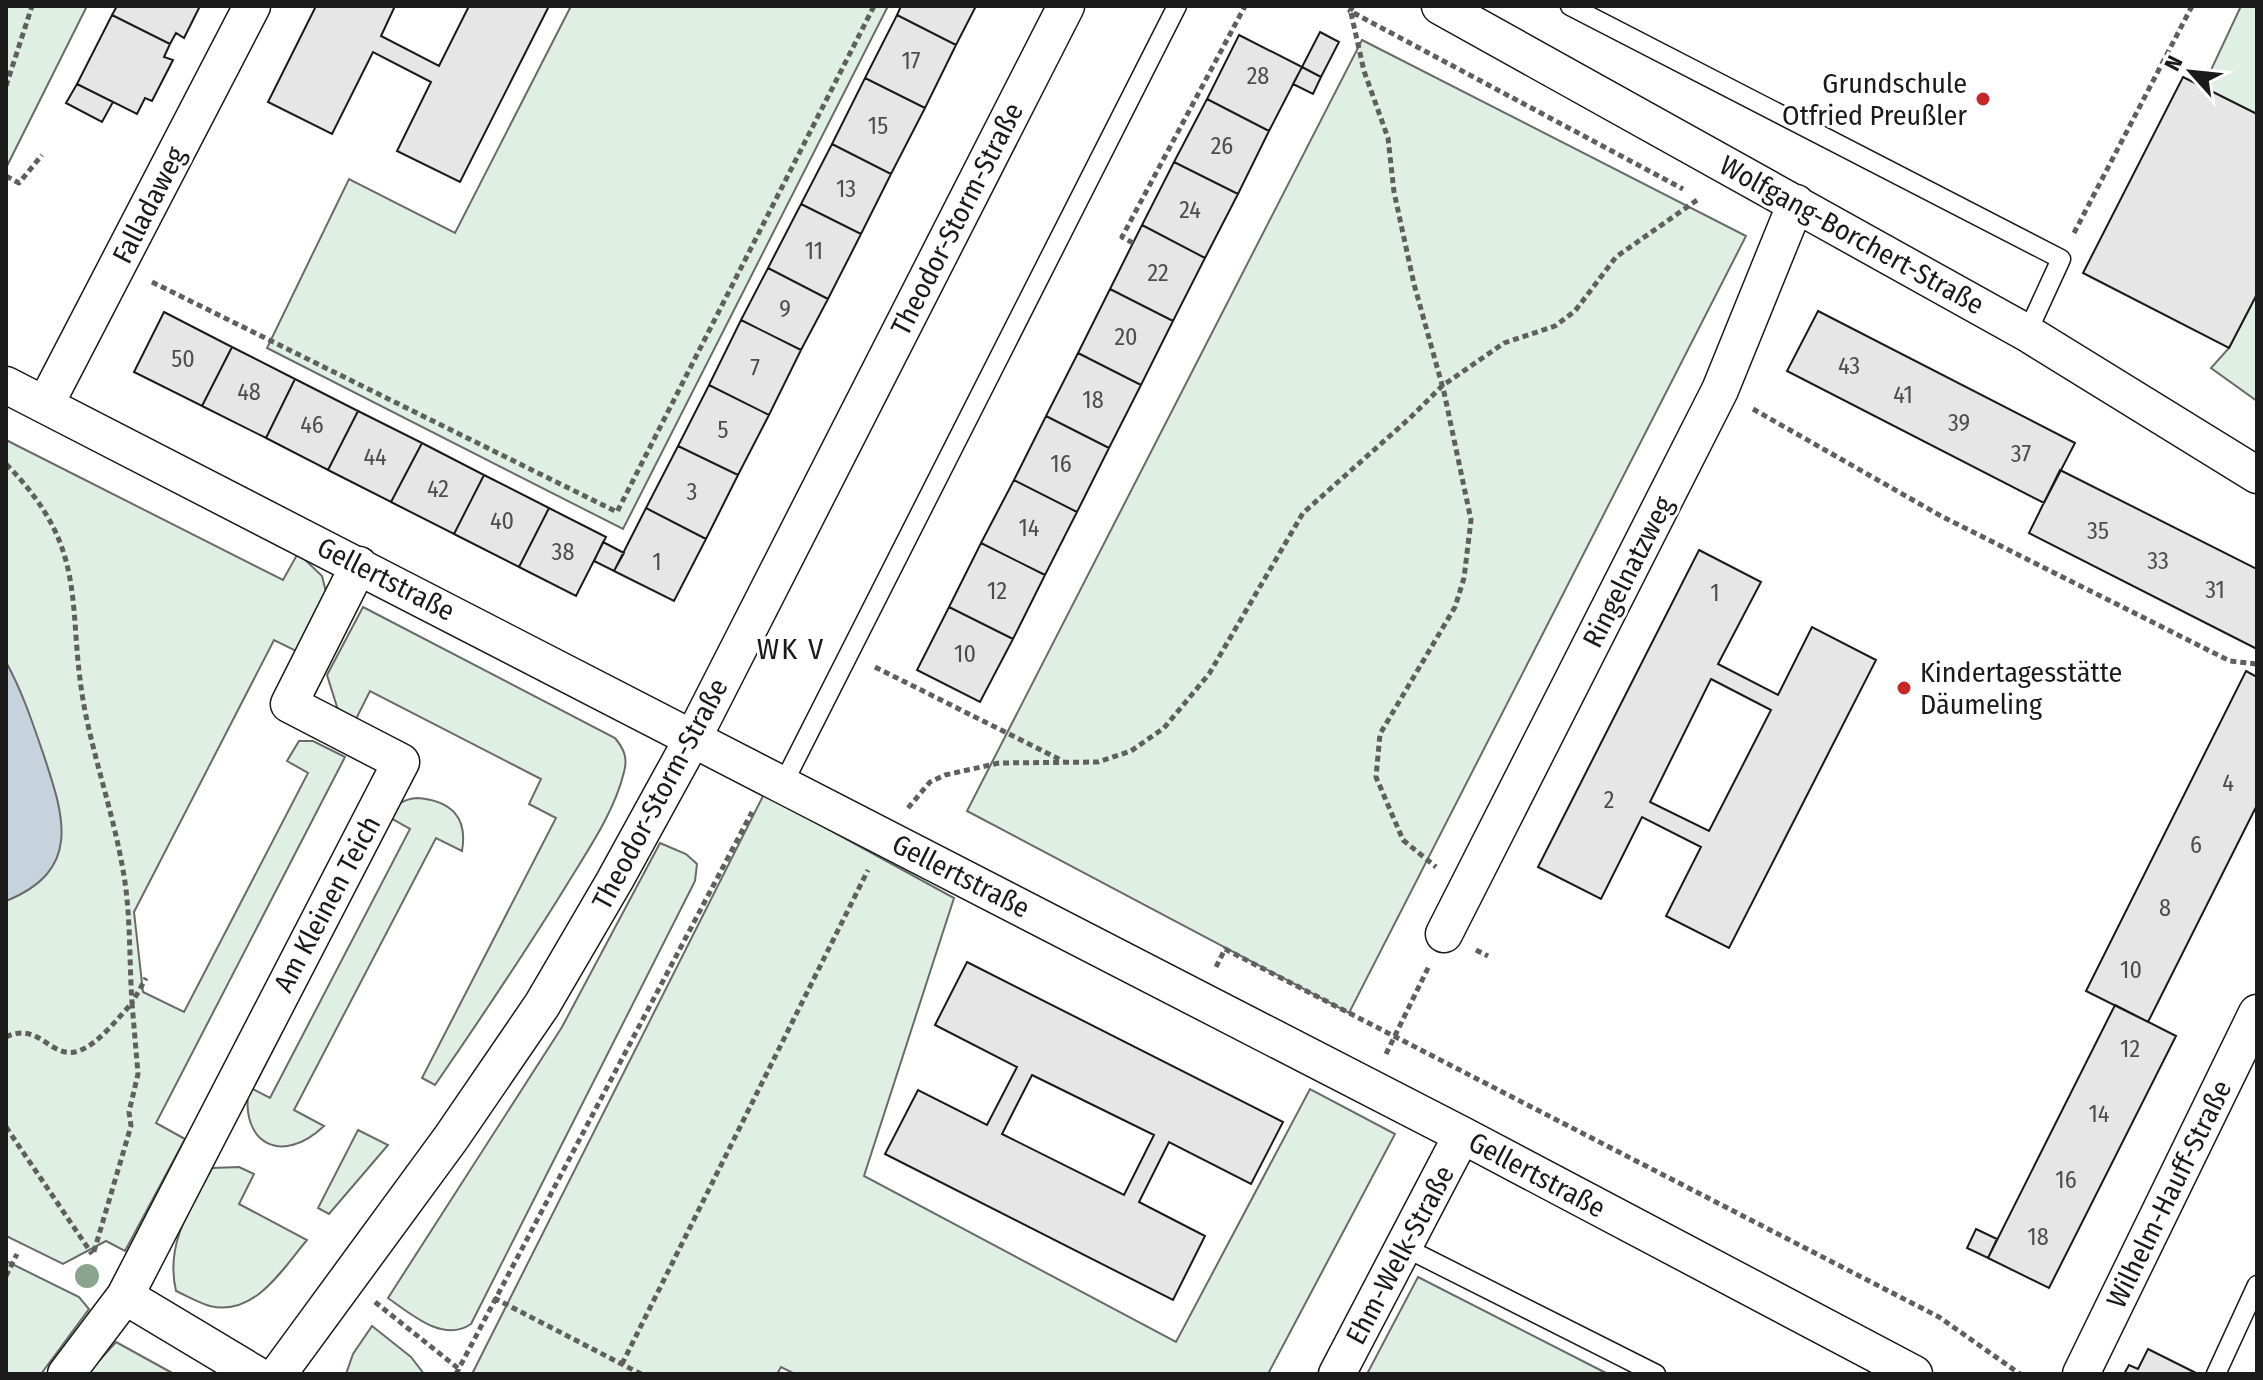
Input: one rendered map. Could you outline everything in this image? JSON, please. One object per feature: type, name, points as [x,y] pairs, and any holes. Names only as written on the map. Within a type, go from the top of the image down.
[{"type":"street","name":"Falladaweg","points":[[45,405],[252,6]]},
{"type":"street","name":"Theodor-Storm-Straße","points":[[278,1374],[542,1005],[693,738],[1066,6]]},
{"type":"street","name":"Wolfgang-Borchert-Straße","points":[[1440,6],[1480,15],[1796,203],[2027,333],[2257,475]]},
{"type":"street","name":"Ringelnatzweg","points":[[1444,934],[1720,390],[1796,203]]},
{"type":"street","name":"Gellertstraße","points":[[6,385],[1462,1135],[1914,1374]]},
{"type":"street","name":"Am Kleinen Teich","points":[[66,1374],[125,1296],[401,762],[289,704],[359,565]]},
{"type":"street","name":"Wilhelm-Hauff-Straße","points":[[2081,1374],[2257,1013]]},
{"type":"street","name":"Ehm-Welk-Straße","points":[[1337,1374],[1462,1135]]},
{"type":"street","points":[[125,1296],[255,1374]]},
{"type":"lane","points":[[777,781],[849,654],[1177,6]]},
{"type":"lane","points":[[1570,6],[2061,259],[2027,333]]},
{"type":"lane","points":[[1404,1247],[1656,1374]]},
{"type":"lane","points":[[2216,1374],[2257,1285]]},
{"type":"path","points":[[6,86],[32,6]]},
{"type":"path","points":[[118,265],[617,512],[874,6]]},
{"type":"path","points":[[1133,243],[1122,237],[1245,6]]},
{"type":"path","points":[[2061,259],[2192,6]]},
{"type":"path","points":[[1352,9],[1714,205]]},
{"type":"path","points":[[1352,9],[1364,71],[1388,138],[1394,192],[1471,520],[1464,578],[1455,607],[1380,734],[1376,777],[1403,840],[1443,873]]},
{"type":"path","points":[[6,176],[19,183],[42,155]]},
{"type":"path","points":[[907,809],[930,782],[945,775],[999,763],[1098,762],[1131,751],[1164,728],[1209,674],[1303,513],[1442,386],[1504,343],[1555,326],[1575,311],[1616,257],[1700,198]]},
{"type":"path","points":[[1720,390],[1941,516],[2230,661],[2257,664]]},
{"type":"path","points":[[6,464],[48,515],[63,548],[73,588],[85,713],[123,872],[138,1074],[129,1112],[131,1126],[93,1255],[6,1127]]},
{"type":"path","points":[[849,654],[1065,763]]},
{"type":"path","points":[[347,1280],[457,1371],[777,781]]},
{"type":"path","points":[[622,1364],[885,837]]},
{"type":"path","points":[[1369,1087],[1444,934],[1488,956]]},
{"type":"path","points":[[1199,999],[1225,949],[1939,1317],[2020,1374]]},
{"type":"path","points":[[6,1037],[19,1031],[35,1034],[53,1048],[67,1052],[81,1051],[132,1003],[146,978]]},
{"type":"path","points":[[6,1276],[17,1254]]},
{"type":"path","points":[[494,1298],[641,1374]]},
{"type":"green space","points":[[6,6],[87,6],[6,168]]},
{"type":"green space","points":[[571,6],[888,6],[623,529],[267,348],[349,179],[455,233]]},
{"type":"green space","points":[[2241,6],[2257,6],[2257,114],[2203,87]]},
{"type":"green space","points":[[1362,40],[1746,236],[1349,1013],[967,811]]},
{"type":"green space","points":[[2257,294],[2257,401],[2211,368],[2229,348]]},
{"type":"green space","points":[[6,440],[283,580],[298,553],[322,576],[326,592],[300,653],[274,640],[134,912],[143,992],[184,1012],[308,773],[287,761],[299,741],[313,741],[345,757],[156,1123],[185,1139],[125,1251],[106,1241],[63,1264],[6,1236]]},
{"type":"green space","points":[[363,607],[615,738],[625,758],[619,788],[598,833],[532,940],[435,1085],[422,1078],[556,818],[529,804],[541,779],[370,691],[356,719],[338,710],[327,675]]},
{"type":"green space","points":[[764,794],[954,898],[864,1176],[1176,1342],[1310,1089],[1395,1134],[1268,1374],[795,1374],[781,1367],[777,1374],[472,1374]]},
{"type":"green space","points":[[418,798],[440,803],[455,813],[462,829],[462,851],[436,838],[294,1110],[324,1126],[293,1145],[267,1143],[257,1135],[251,1123],[249,1087],[270,1098],[410,829],[389,817],[400,803]]},
{"type":"green space","points":[[660,843],[686,854],[697,864],[695,881],[471,1324],[449,1330],[428,1324],[388,1298],[562,1027]]},
{"type":"green space","points":[[358,1130],[388,1145],[329,1214],[318,1208]]},
{"type":"green space","points":[[239,1167],[254,1174],[239,1204],[307,1240],[278,1276],[254,1297],[241,1304],[210,1306],[176,1291],[173,1274],[177,1242],[188,1212],[212,1168]]},
{"type":"green space","points":[[6,1261],[79,1297],[89,1309],[41,1374],[6,1374]]},
{"type":"green space","points":[[1418,1277],[1608,1374],[1367,1374]]},
{"type":"green space","points":[[372,1326],[411,1357],[424,1374],[346,1374],[353,1354]]},
{"type":"green space","points":[[116,1342],[174,1374],[87,1374]]},
{"type":"shaded area","points":[[6,662],[26,706],[51,776],[61,819],[61,839],[57,857],[47,874],[31,888],[6,901]]},
{"type":"building","points":[[117,6],[200,6],[184,38],[176,33],[170,44],[112,15]]},
{"type":"building","points":[[316,6],[395,6],[381,36],[439,66],[469,6],[549,6],[460,182],[397,151],[431,82],[373,52],[332,134],[268,102]]},
{"type":"building","points":[[901,6],[976,6],[956,45],[897,15]]},
{"type":"building","points":[[112,15],[170,44],[164,57],[173,60],[152,101],[145,98],[137,114],[77,84]]},
{"type":"building","points":[[897,15],[956,45],[925,108],[865,78]]},
{"type":"building","points":[[1320,32],[1339,42],[1321,77],[1302,67]]},
{"type":"building","points":[[1239,35],[1302,67],[1269,131],[1207,99]]},
{"type":"building","points":[[1302,67],[1321,77],[1313,94],[1293,84]]},
{"type":"building","points":[[2183,77],[2257,114],[2257,294],[2229,348],[2083,273]]},
{"type":"building","points":[[865,78],[925,108],[891,174],[832,144]]},
{"type":"building","points":[[77,84],[113,102],[102,122],[66,103]]},
{"type":"building","points":[[1207,99],[1269,131],[1238,194],[1174,162]]},
{"type":"building","points":[[832,144],[891,174],[861,234],[801,204]]},
{"type":"building","points":[[1174,162],[1238,194],[1205,258],[1142,225]]},
{"type":"building","points":[[801,204],[861,234],[828,299],[768,268]]},
{"type":"building","points":[[1142,225],[1205,258],[1173,321],[1110,289]]},
{"type":"building","points":[[768,268],[828,299],[801,350],[741,320]]},
{"type":"building","points":[[1110,289],[1173,321],[1141,385],[1078,353]]},
{"type":"building","points":[[1818,311],[2075,443],[2044,503],[1787,371]]},
{"type":"building","points":[[164,312],[232,347],[202,406],[134,372]]},
{"type":"building","points":[[741,320],[801,350],[769,415],[709,385]]},
{"type":"building","points":[[232,347],[295,379],[266,438],[202,406]]},
{"type":"building","points":[[1078,353],[1141,385],[1109,448],[1046,416]]},
{"type":"building","points":[[295,379],[358,411],[328,470],[266,438]]},
{"type":"building","points":[[709,385],[769,415],[738,475],[678,446]]},
{"type":"building","points":[[358,411],[422,443],[391,502],[328,470]]},
{"type":"building","points":[[1046,416],[1109,448],[1077,512],[1014,480]]},
{"type":"building","points":[[422,443],[484,475],[454,534],[391,502]]},
{"type":"building","points":[[678,446],[738,475],[706,539],[646,508]]},
{"type":"building","points":[[2060,470],[2257,569],[2257,649],[2029,533]]},
{"type":"building","points":[[484,475],[549,508],[519,567],[454,534]]},
{"type":"building","points":[[1014,480],[1077,512],[1045,575],[981,543]]},
{"type":"building","points":[[549,508],[606,537],[576,596],[519,567]]},
{"type":"building","points":[[646,508],[706,539],[674,601],[614,571]]},
{"type":"building","points":[[603,542],[624,553],[614,571],[594,561]]},
{"type":"building","points":[[981,543],[1045,575],[1013,639],[949,607]]},
{"type":"building","points":[[1699,550],[1761,582],[1718,664],[1778,695],[1812,627],[1876,660],[1729,948],[1666,916],[1701,847],[1642,817],[1601,899],[1538,867]],"holes":[[[1711,679],[1771,710],[1709,831],[1650,802]]]},
{"type":"building","points":[[949,607],[1013,639],[980,702],[917,670]]},
{"type":"building","points":[[2246,671],[2257,677],[2257,805],[2148,1022],[2086,991]]},
{"type":"building","points":[[967,962],[1283,1122],[1251,1184],[1169,1142],[1139,1202],[1205,1236],[1173,1300],[885,1154],[918,1090],[987,1125],[1017,1067],[935,1025]],"holes":[[[1032,1075],[1154,1135],[1124,1195],[1002,1134]]]},
{"type":"building","points":[[2115,1005],[2176,1036],[2049,1288],[1988,1258]]},
{"type":"building","points":[[1976,1229],[1997,1239],[1988,1258],[1967,1248]]},
{"type":"building","points":[[2148,1349],[2198,1374],[2124,1374],[2129,1365],[2138,1369]]},
{"type":"place","name":"Grundschule Otfried Preußler","points":[[1983,99]]},
{"type":"place","name":"Kindertagesstätte Däumeling","points":[[1904,688]]},
{"type":"district","name":"WK V","points":[[791,649]]}]
